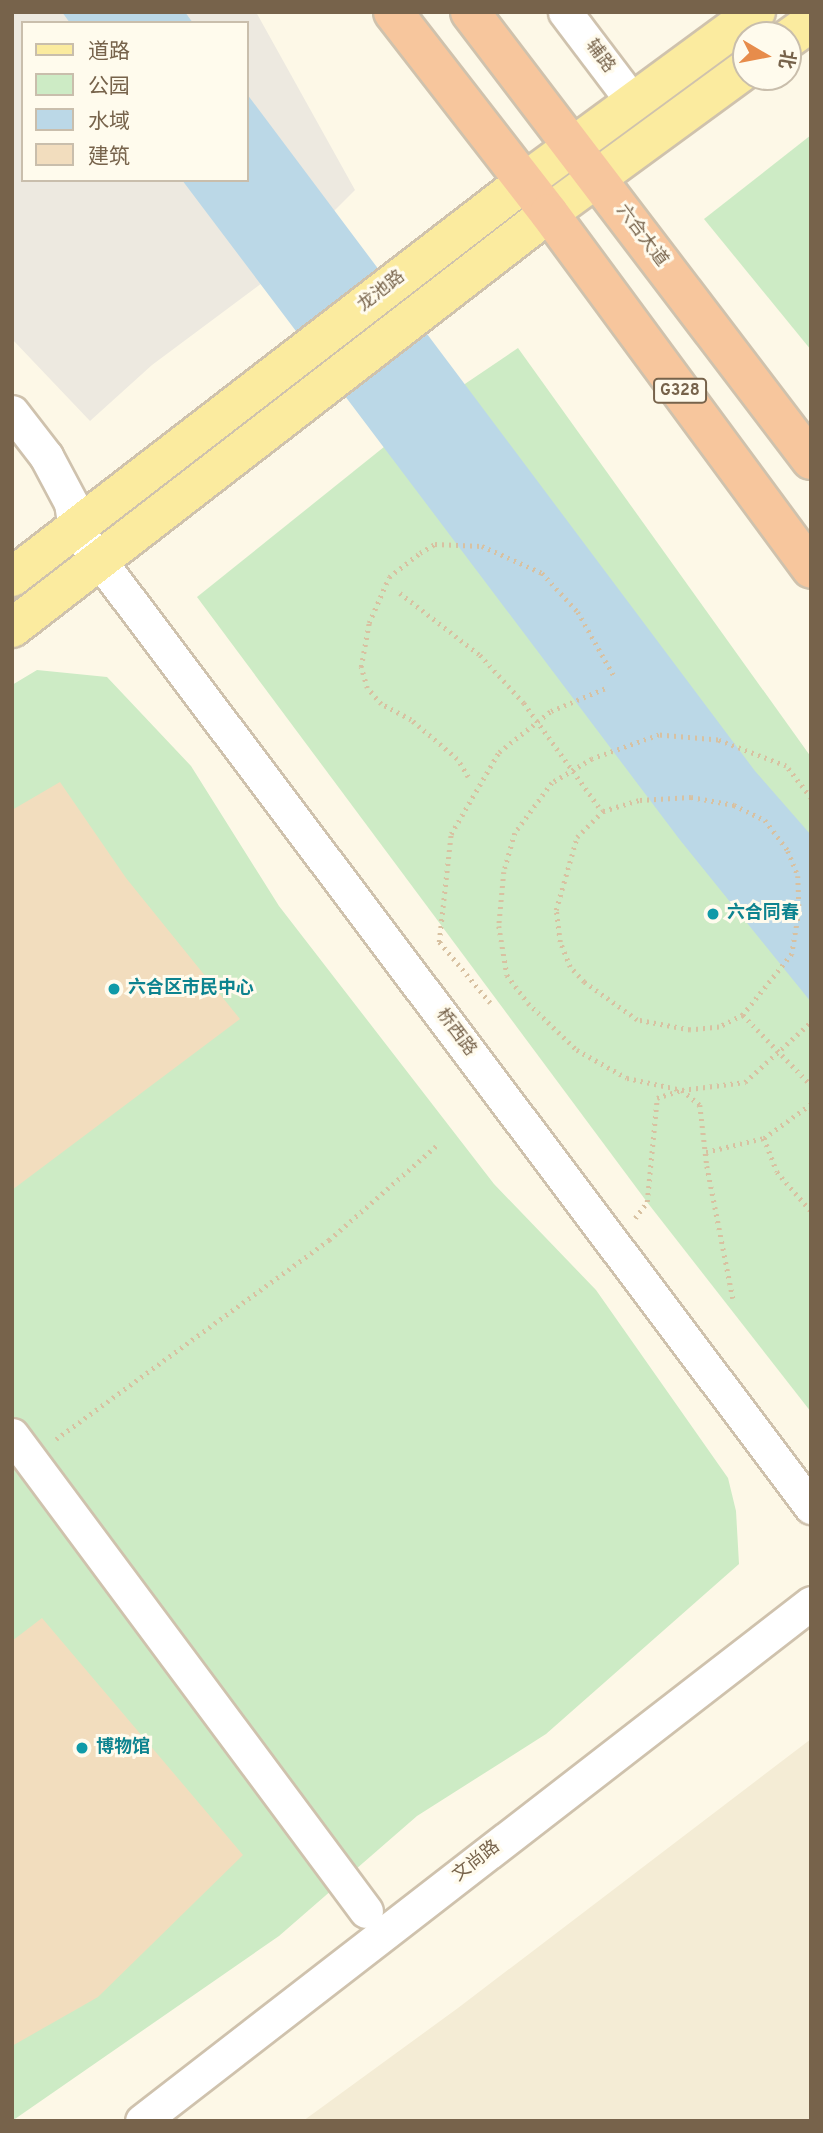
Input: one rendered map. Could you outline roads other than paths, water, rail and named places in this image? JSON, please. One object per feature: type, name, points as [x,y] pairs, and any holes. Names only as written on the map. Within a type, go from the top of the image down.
[{"type":"highway","name":"G328","points":[[393,12],[523,183],[549,213],[811,569]]},
{"type":"highway","name":"六合大道","points":[[470,12],[811,460]]},
{"type":"main road","name":"龙池路","points":[[12,577],[523,183],[756,12]]},
{"type":"main road","points":[[12,628],[549,213],[732,79]]},
{"type":"street","name":"辅路","points":[[565,12],[633,102]]},
{"type":"street","points":[[12,412],[46,456],[71,503],[75,528]]},
{"type":"street","name":"桥西路","points":[[75,528],[811,1507]]},
{"type":"street","points":[[12,1435],[366,1911]]},
{"type":"street","name":"文尚路","points":[[142,2121],[811,1603]]},
{"type":"water","points":[[62,12],[185,12],[192,21],[69,21]]},
{"type":"water","points":[[248,95],[755,771],[811,835],[811,1002],[680,840],[184,182],[248,182]]},
{"type":"place","name":"六合同春","points":[[713,914]]},
{"type":"place","name":"六合区市民中心","points":[[114,989]]},
{"type":"place","name":"博物馆","points":[[82,1748]]}]
